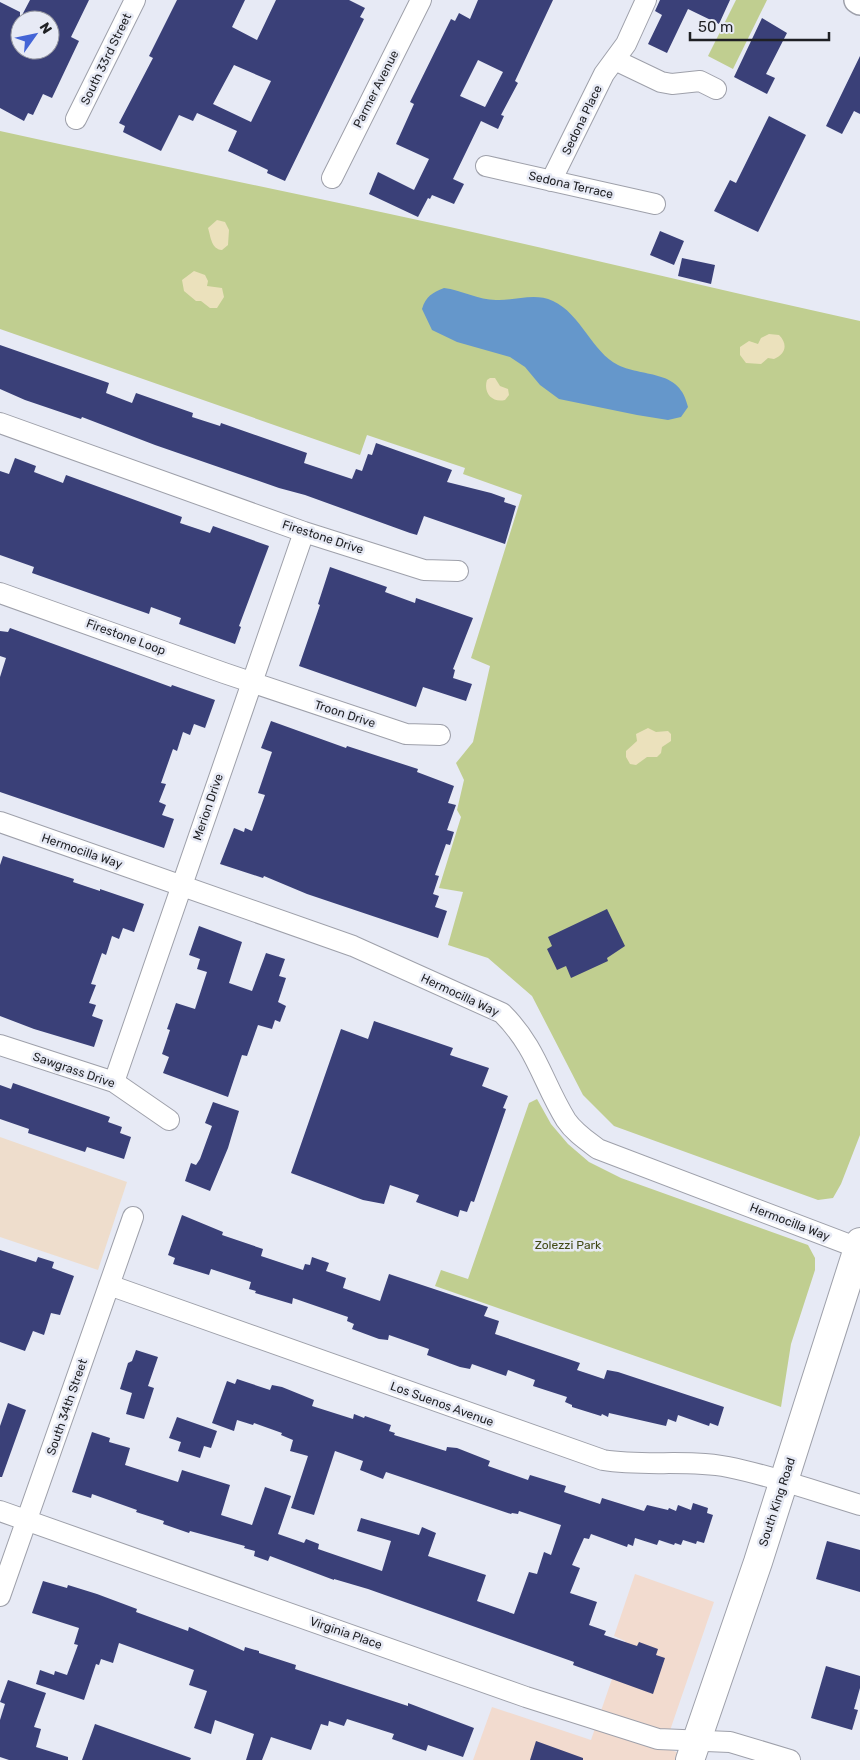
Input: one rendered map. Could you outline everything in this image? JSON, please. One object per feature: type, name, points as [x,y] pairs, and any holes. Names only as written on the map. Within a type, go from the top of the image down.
[{"type":"main road","name":"South King Road","points":[[693,1750],[783,1482],[859,1246]]},
{"type":"street","name":"South 33rd Street","points":[[76,119],[135,0]]},
{"type":"street","name":"Parmer Avenue","points":[[332,178],[421,0]]},
{"type":"street","name":"Sedona Place","points":[[551,181],[604,74],[626,44],[646,0]]},
{"type":"street","points":[[615,60],[661,82],[672,84],[700,81],[716,89]]},
{"type":"street","name":"Sedona Terrace","points":[[486,166],[655,204]]},
{"type":"street","name":"Firestone Drive","points":[[0,424],[304,532],[424,570],[458,571]]},
{"type":"street","name":"Merion Drive","points":[[114,1082],[304,532]]},
{"type":"street","name":"Firestone Loop","points":[[0,593],[252,682]]},
{"type":"street","name":"Troon Drive","points":[[252,682],[406,734],[440,735]]},
{"type":"street","name":"Hermocilla Way","points":[[0,822],[353,946],[502,1013],[518,1029],[531,1048],[567,1121],[581,1137],[598,1149],[859,1246]]},
{"type":"street","name":"Sawgrass Drive","points":[[0,1045],[114,1082],[169,1120]]},
{"type":"street","name":"South 34th Street","points":[[0,1596],[133,1217]]},
{"type":"street","name":"Los Suenos Avenue","points":[[109,1285],[603,1460],[630,1464],[699,1464],[728,1467],[860,1505]]},
{"type":"street","name":"Virginia Place","points":[[0,1511],[535,1700],[658,1739],[693,1750],[730,1742],[790,1760]]},
{"type":"shaded area","points":[[0,1137],[127,1182],[98,1270],[0,1237]]},
{"type":"shaded area","points":[[635,1574],[714,1602],[664,1748],[702,1760],[473,1760],[492,1707],[591,1740],[625,1641],[614,1636]]},
{"type":"green space","points":[[736,0],[767,0],[733,69],[708,56]]},
{"type":"green space","points":[[0,131],[450,227],[860,321],[860,1135],[841,1184],[833,1198],[818,1200],[614,1126],[583,1095],[532,996],[488,958],[448,945],[463,892],[439,888],[461,817],[457,810],[464,780],[456,763],[473,742],[490,666],[471,658],[522,495],[463,474],[465,468],[367,435],[360,455],[0,329]]},
{"type":"green space","name":"Zolezzi Park","points":[[537,1099],[551,1124],[568,1144],[589,1162],[621,1178],[808,1245],[815,1258],[815,1270],[791,1344],[781,1407],[435,1286],[441,1270],[468,1279],[529,1103]]},
{"type":"sand","points":[[217,220],[225,222],[229,230],[228,245],[222,250],[214,245],[208,228]]},
{"type":"sand","points":[[194,271],[205,275],[208,281],[207,286],[222,288],[224,297],[217,308],[210,308],[201,301],[196,301],[184,291],[182,280]]},
{"type":"sand","points":[[769,334],[779,335],[782,338],[785,345],[783,352],[778,357],[774,359],[768,358],[761,364],[746,363],[740,355],[740,347],[749,341],[758,344],[761,338]]},
{"type":"sand","points":[[495,378],[500,386],[508,389],[509,395],[505,400],[496,400],[490,396],[486,385],[487,380]]},
{"type":"sand","points":[[648,728],[656,732],[668,731],[671,734],[671,741],[662,747],[661,753],[657,757],[647,757],[636,765],[630,764],[626,757],[626,751],[637,741],[636,734]]},
{"type":"water","points":[[444,288],[490,300],[539,297],[553,301],[571,315],[609,359],[629,369],[670,380],[678,386],[684,395],[688,407],[681,417],[668,420],[559,399],[540,385],[525,367],[510,357],[457,342],[432,330],[422,309],[425,301],[430,296]]},
{"type":"building","points":[[30,0],[89,0],[71,37],[79,41],[52,98],[43,94],[33,115],[28,113],[24,121],[0,108],[0,2],[16,10],[10,10],[10,60],[60,60],[60,10],[25,10]]},
{"type":"building","points":[[177,0],[245,0],[232,27],[257,40],[276,0],[349,0],[365,8],[360,17],[364,19],[285,181],[267,173],[268,170],[228,151],[237,131],[197,113],[193,121],[179,115],[161,151],[123,132],[125,126],[119,123],[153,58],[149,56]],"holes":[[[234,65],[271,81],[251,122],[213,104]]]},
{"type":"building","points":[[478,0],[553,0],[515,81],[518,83],[501,115],[504,116],[498,129],[481,121],[453,179],[464,184],[454,204],[432,195],[430,199],[428,198],[418,217],[369,194],[378,172],[414,190],[429,159],[396,144],[414,104],[410,102],[451,19],[455,21],[459,13],[470,19]],"holes":[[[478,60],[503,72],[485,107],[460,96]]]},
{"type":"building","points":[[660,0],[730,0],[719,24],[688,9],[667,53],[648,44],[662,15],[655,11]]},
{"type":"building","points":[[762,18],[787,33],[766,74],[775,78],[767,94],[734,77]]},
{"type":"building","points":[[860,56],[860,114],[854,111],[842,134],[826,126]]},
{"type":"building","points":[[769,116],[806,135],[758,232],[714,211],[730,180],[736,183]]},
{"type":"building","points":[[660,231],[684,241],[674,265],[650,255]]},
{"type":"building","points":[[682,258],[715,265],[711,284],[678,276]]},
{"type":"building","points":[[0,345],[109,383],[106,393],[132,403],[136,393],[193,413],[192,417],[220,426],[221,423],[307,453],[304,463],[352,479],[356,469],[362,471],[368,454],[372,455],[376,443],[452,470],[447,482],[491,493],[505,498],[504,502],[516,506],[505,544],[424,516],[417,535],[410,533],[305,495],[279,488],[155,445],[82,417],[81,419],[25,400],[0,389]]},
{"type":"building","points":[[15,458],[36,466],[34,472],[63,483],[66,475],[182,517],[180,523],[210,533],[213,526],[269,546],[239,626],[241,627],[235,644],[179,624],[181,618],[151,607],[149,614],[32,573],[34,567],[0,555],[0,471],[9,474]]},
{"type":"building","points":[[330,567],[387,587],[385,592],[415,603],[416,598],[473,618],[453,669],[455,670],[453,678],[472,684],[466,701],[423,687],[416,707],[299,666],[320,605],[318,604]]},
{"type":"building","points":[[10,628],[171,687],[172,685],[215,700],[205,728],[194,724],[190,735],[183,732],[177,751],[173,749],[161,783],[166,784],[159,802],[166,805],[162,815],[174,819],[164,848],[0,792],[0,677],[6,658],[0,656],[0,631],[8,632]]},
{"type":"building","points":[[271,721],[346,748],[347,746],[418,769],[417,772],[454,786],[448,803],[456,805],[447,830],[454,832],[450,845],[446,844],[435,875],[439,876],[433,894],[439,896],[435,907],[447,911],[438,938],[307,894],[264,876],[263,878],[220,864],[234,828],[244,832],[245,828],[252,831],[265,795],[258,793],[272,752],[261,748]]},
{"type":"building","points":[[3,856],[74,879],[73,882],[144,904],[134,932],[123,928],[119,939],[112,936],[106,955],[102,953],[91,984],[96,985],[89,1003],[96,1005],[92,1016],[103,1020],[94,1047],[34,1029],[0,1016],[0,865]]},
{"type":"building","points":[[607,909],[625,946],[607,958],[608,961],[571,978],[566,966],[557,970],[547,949],[552,946],[548,937]]},
{"type":"building","points":[[199,926],[242,942],[229,983],[252,991],[266,953],[285,959],[279,976],[286,978],[278,1002],[286,1006],[280,1022],[275,1020],[272,1029],[258,1025],[247,1056],[242,1055],[228,1097],[163,1073],[169,1057],[162,1054],[170,1030],[167,1029],[176,1003],[195,1009],[207,972],[197,969],[200,959],[189,955]]},
{"type":"building","points":[[374,1021],[453,1048],[450,1055],[489,1068],[482,1086],[508,1096],[503,1108],[506,1109],[474,1202],[471,1201],[467,1212],[460,1210],[458,1217],[416,1202],[419,1195],[390,1185],[384,1204],[363,1200],[291,1173],[341,1029],[368,1039]]},
{"type":"building","points":[[13,1083],[110,1117],[108,1122],[122,1127],[120,1133],[131,1137],[124,1159],[87,1147],[85,1152],[28,1133],[29,1129],[0,1119],[0,1085],[11,1089]]},
{"type":"building","points":[[213,1102],[239,1111],[228,1148],[210,1191],[185,1181],[191,1163],[196,1165],[200,1159],[212,1126],[205,1123]]},
{"type":"building","points":[[182,1215],[223,1232],[222,1235],[263,1249],[261,1256],[303,1270],[305,1264],[310,1265],[312,1257],[329,1263],[326,1271],[346,1278],[343,1288],[380,1301],[389,1274],[488,1307],[484,1316],[499,1321],[495,1334],[580,1363],[577,1370],[604,1379],[607,1370],[618,1372],[724,1407],[718,1426],[710,1423],[709,1426],[678,1415],[676,1422],[668,1419],[666,1426],[609,1413],[608,1417],[602,1414],[601,1416],[572,1407],[572,1405],[565,1402],[567,1397],[533,1386],[535,1380],[508,1370],[506,1376],[472,1364],[470,1369],[460,1367],[427,1355],[429,1349],[389,1335],[388,1340],[379,1339],[352,1329],[354,1324],[347,1321],[348,1317],[293,1298],[292,1304],[255,1293],[256,1291],[249,1289],[251,1282],[211,1269],[209,1275],[173,1264],[175,1258],[168,1255]]},
{"type":"building","points":[[0,1250],[36,1262],[38,1257],[54,1262],[52,1268],[74,1276],[60,1315],[51,1313],[44,1335],[33,1331],[25,1351],[0,1342]]},
{"type":"building","points":[[136,1350],[158,1357],[148,1386],[154,1388],[144,1419],[126,1414],[132,1393],[120,1389],[128,1363],[132,1361]]},
{"type":"building","points":[[237,1379],[270,1390],[272,1385],[282,1387],[314,1400],[312,1406],[353,1419],[354,1414],[364,1418],[365,1416],[391,1425],[389,1431],[395,1433],[394,1435],[446,1451],[447,1447],[457,1448],[490,1461],[488,1466],[528,1480],[530,1475],[566,1486],[564,1492],[600,1504],[602,1498],[644,1511],[647,1505],[668,1510],[669,1508],[676,1511],[678,1505],[691,1510],[693,1503],[708,1508],[707,1513],[713,1515],[704,1543],[697,1541],[696,1544],[683,1540],[681,1545],[675,1543],[674,1545],[659,1540],[657,1545],[635,1538],[633,1546],[628,1544],[627,1547],[591,1534],[589,1539],[584,1538],[572,1565],[580,1568],[570,1593],[597,1602],[589,1625],[606,1631],[604,1635],[637,1646],[639,1642],[658,1649],[656,1655],[665,1658],[653,1694],[573,1665],[574,1662],[368,1589],[334,1580],[270,1556],[268,1561],[254,1556],[255,1551],[244,1548],[245,1546],[190,1531],[189,1533],[163,1524],[164,1521],[136,1512],[137,1510],[92,1494],[91,1498],[72,1492],[92,1432],[110,1438],[109,1442],[130,1448],[125,1465],[178,1482],[182,1470],[230,1485],[221,1515],[252,1525],[265,1487],[291,1496],[278,1534],[304,1543],[306,1539],[319,1544],[318,1549],[382,1571],[391,1541],[357,1531],[361,1518],[419,1535],[422,1527],[436,1533],[428,1556],[486,1575],[477,1601],[514,1614],[529,1572],[537,1574],[544,1552],[551,1555],[561,1525],[519,1511],[518,1514],[511,1514],[386,1472],[383,1479],[360,1470],[363,1461],[335,1451],[314,1515],[291,1508],[308,1456],[290,1451],[293,1440],[281,1435],[282,1433],[254,1423],[253,1425],[237,1420],[234,1431],[212,1423],[227,1381],[235,1384]]},
{"type":"building","points":[[8,1403],[26,1410],[2,1477],[0,1477],[0,1426]]},
{"type":"building","points":[[177,1417],[217,1431],[211,1448],[204,1446],[200,1458],[178,1451],[181,1442],[169,1438]]},
{"type":"building","points":[[827,1541],[860,1550],[860,1592],[816,1579]]},
{"type":"building","points":[[43,1581],[67,1588],[68,1585],[97,1594],[137,1609],[136,1612],[188,1631],[189,1627],[244,1651],[245,1647],[259,1651],[259,1653],[296,1665],[295,1669],[408,1706],[408,1703],[474,1728],[463,1757],[428,1745],[426,1751],[392,1739],[394,1734],[347,1719],[344,1726],[329,1721],[328,1726],[321,1724],[311,1750],[271,1737],[262,1760],[246,1760],[254,1734],[215,1720],[211,1734],[194,1728],[207,1691],[189,1685],[194,1670],[119,1643],[113,1663],[101,1659],[99,1665],[96,1664],[84,1700],[36,1684],[40,1670],[54,1675],[55,1671],[67,1675],[78,1645],[74,1644],[79,1628],[32,1613]]},
{"type":"building","points":[[826,1666],[860,1676],[860,1688],[854,1709],[858,1710],[852,1730],[811,1718]]},
{"type":"building","points":[[8,1680],[46,1693],[34,1727],[41,1729],[36,1747],[68,1757],[68,1760],[9,1760],[0,1757],[0,1720],[5,1704],[0,1702]]},
{"type":"building","points":[[95,1724],[191,1758],[190,1760],[82,1760]]},
{"type":"building","points":[[536,1741],[583,1758],[583,1760],[530,1760]]}]
